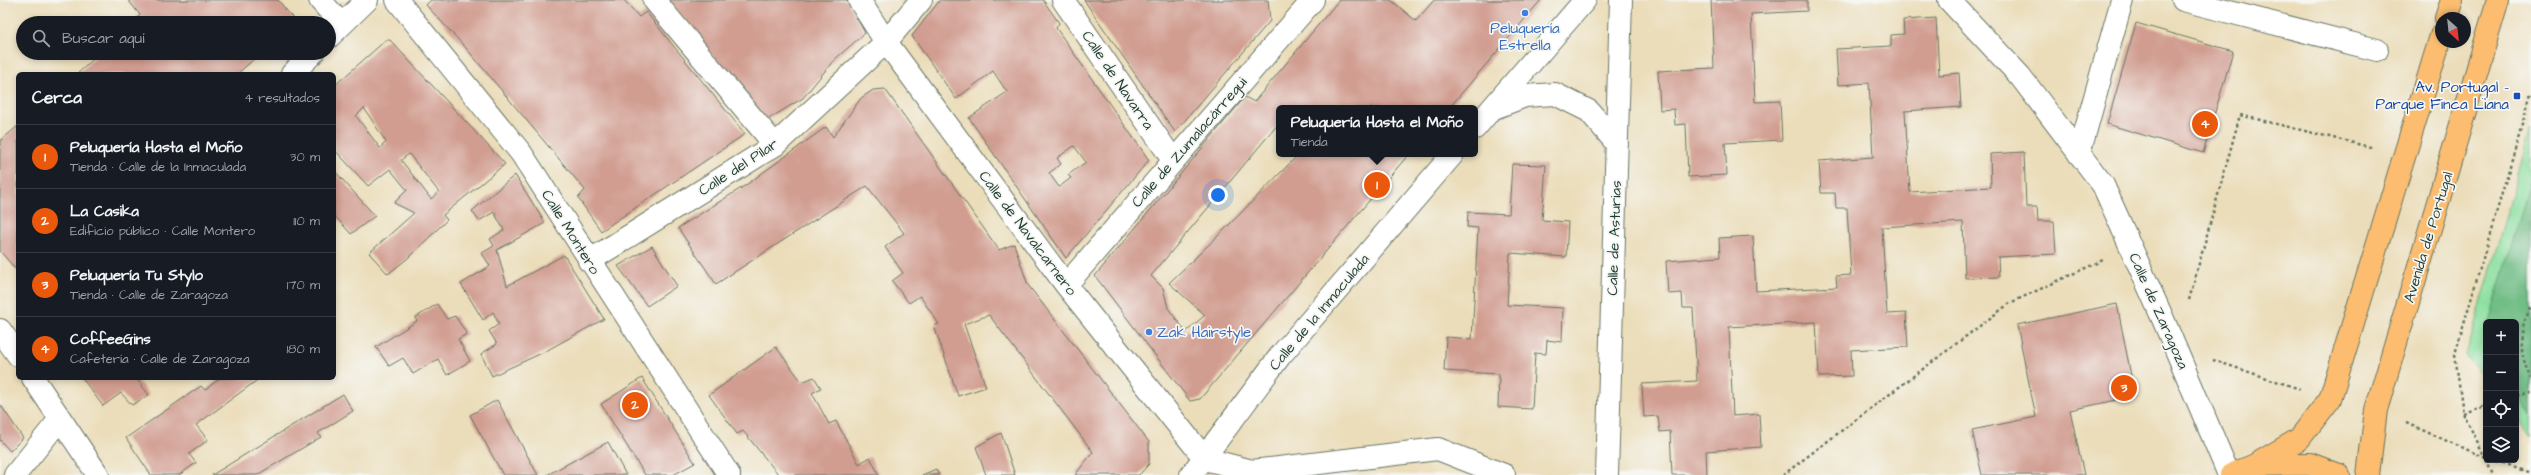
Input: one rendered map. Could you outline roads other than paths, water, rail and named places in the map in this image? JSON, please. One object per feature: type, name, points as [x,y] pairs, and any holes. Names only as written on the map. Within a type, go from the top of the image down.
[{"type":"main road","points":[[2448,12],[2452,0]]},
{"type":"main road","name":"Avenida de Portugal","points":[[2368,475],[2376,410],[2498,0]]},
{"type":"main road","points":[[2230,475],[2255,465],[2299,439],[2330,399],[2406,156],[2438,48]]},
{"type":"main road","points":[[2255,465],[2310,464],[2339,475]]},
{"type":"street","points":[[320,0],[328,16]]},
{"type":"street","points":[[336,29],[367,0]]},
{"type":"street","name":"Calle Montero","points":[[397,0],[521,153],[589,261],[729,475]]},
{"type":"street","points":[[654,0],[775,145]]},
{"type":"street","name":"Calle de Navalcarnero","points":[[859,0],[886,42],[1066,285],[1205,459]]},
{"type":"street","name":"Calle del Pilar","points":[[589,261],[775,145],[886,42],[921,0]]},
{"type":"street","name":"Calle de Navarra","points":[[1063,0],[1173,160]]},
{"type":"street","points":[[1478,125],[1585,0]]},
{"type":"street","name":"Calle de Asturias","points":[[1607,475],[1621,0]]},
{"type":"street","name":"Calle de Zaragoza","points":[[1949,0],[2020,76],[2103,185],[2176,348],[2230,475]]},
{"type":"street","points":[[2079,154],[2122,0]]},
{"type":"street","points":[[2183,0],[2377,50]]},
{"type":"street","name":"Calle de Zumalacárregui","points":[[1066,285],[1306,3]]},
{"type":"street","points":[[294,72],[306,60]]},
{"type":"street","points":[[1492,109],[1525,96],[1555,94],[1589,111],[1617,144]]},
{"type":"street","name":"Calle de la Inmaculada","points":[[1191,475],[1205,459],[1280,356],[1450,157]]},
{"type":"street","points":[[0,330],[16,352]]},
{"type":"street","points":[[34,380],[98,475]]},
{"type":"street","points":[[15,475],[60,419]]},
{"type":"street","points":[[1205,459],[1252,471],[1438,449],[1504,475]]},
{"type":"place","name":"Peluquería Estrella","points":[[1525,13]]},
{"type":"place","name":"Av. Portugal - Parque Finca Liana","points":[[2517,96]]},
{"type":"place","name":"CoffeeGins","points":[[2205,124]]},
{"type":"place","name":"Peluquería Hasta el Moño","points":[[1377,185]]},
{"type":"place","name":"Zak Hairstyle","points":[[1149,332]]},
{"type":"place","name":"Peluquería Tu Stylo","points":[[2124,388]]},
{"type":"place","name":"La Casika","points":[[635,405]]}]
